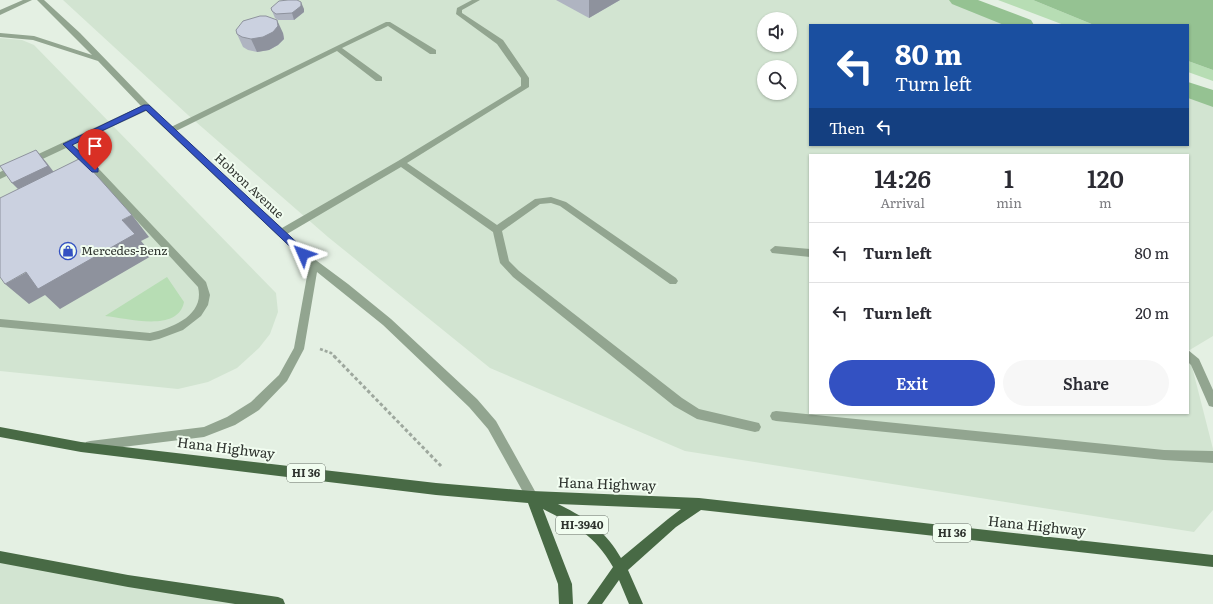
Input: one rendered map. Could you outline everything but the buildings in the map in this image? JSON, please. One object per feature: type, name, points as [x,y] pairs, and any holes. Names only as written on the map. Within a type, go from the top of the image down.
[{"type":"main road","name":"Hana Highway","points":[[0,432],[81,447],[436,489],[532,497],[699,504],[1210,558]]},
{"type":"main road","name":"HI-3940","points":[[532,497],[573,519],[600,538],[620,568],[636,604]]},
{"type":"main road","points":[[532,497],[565,584],[566,604]]},
{"type":"main road","points":[[594,604],[620,568],[672,523],[699,504]]},
{"type":"main road","points":[[0,557],[226,600],[278,604]]},
{"type":"street","points":[[0,6],[15,0]]},
{"type":"street","points":[[0,13],[29,0]]},
{"type":"street","name":"Hobron Avenue","points":[[40,0],[147,107],[314,264],[345,287],[387,322],[473,403],[492,425],[532,497]]},
{"type":"street","points":[[281,233],[401,163],[525,87],[525,78],[500,42],[459,14],[459,9],[477,0]]},
{"type":"street","points":[[171,130],[388,23],[433,52]]},
{"type":"street","points":[[0,35],[34,38],[100,59]]},
{"type":"street","points":[[337,48],[379,79]]},
{"type":"street","points":[[0,176],[147,107]]},
{"type":"street","points":[[0,323],[150,337],[166,334],[185,324],[196,314],[203,302],[205,292],[203,285],[95,170],[67,144]]},
{"type":"street","points":[[401,163],[497,230],[506,263],[516,274],[678,402],[697,414],[755,427]]},
{"type":"street","points":[[497,230],[538,201],[551,200],[563,204],[673,281]]},
{"type":"street","points":[[775,250],[809,253]]},
{"type":"street","points":[[81,447],[204,432],[231,421],[254,406],[283,378],[299,349],[314,264]]},
{"type":"street","points":[[1189,356],[1195,362],[1213,402]]},
{"type":"street","points":[[776,416],[1164,455],[1213,457]]},
{"type":"path","points":[[314,346],[331,353],[448,473]]},
{"type":"shaded area","points":[[63,0],[959,0],[1020,24],[809,24],[809,146],[1189,146],[1189,89],[1213,99],[1213,336],[1189,350],[1189,154],[809,154],[809,414],[1189,414],[1189,355],[1213,449],[1213,510],[1194,532],[685,451],[490,368],[328,237],[188,115]]},
{"type":"shaded area","points":[[998,0],[1033,0],[1092,24],[1061,24]]},
{"type":"shaded area","points":[[1033,0],[1213,0],[1213,70],[1189,61],[1189,24],[1092,24]]},
{"type":"shaded area","points":[[0,38],[22,40],[34,45],[276,293],[278,312],[270,334],[259,348],[237,368],[208,382],[178,389],[0,371]]},
{"type":"shaded area","points":[[1189,61],[1213,70],[1213,81],[1189,72]]},
{"type":"shaded area","points":[[167,277],[184,302],[180,312],[172,318],[162,321],[138,321],[105,316]]},
{"type":"shaded area","points":[[0,557],[278,604],[0,604]]},
{"type":"waterway","points":[[959,0],[1020,24]]},
{"type":"waterway","points":[[1189,89],[1213,99]]},
{"type":"place","name":"Mercedes-Benz","points":[[68,251]]},
{"type":"route","points":[[95,170],[67,144],[147,107],[161,122],[303,254]]}]
